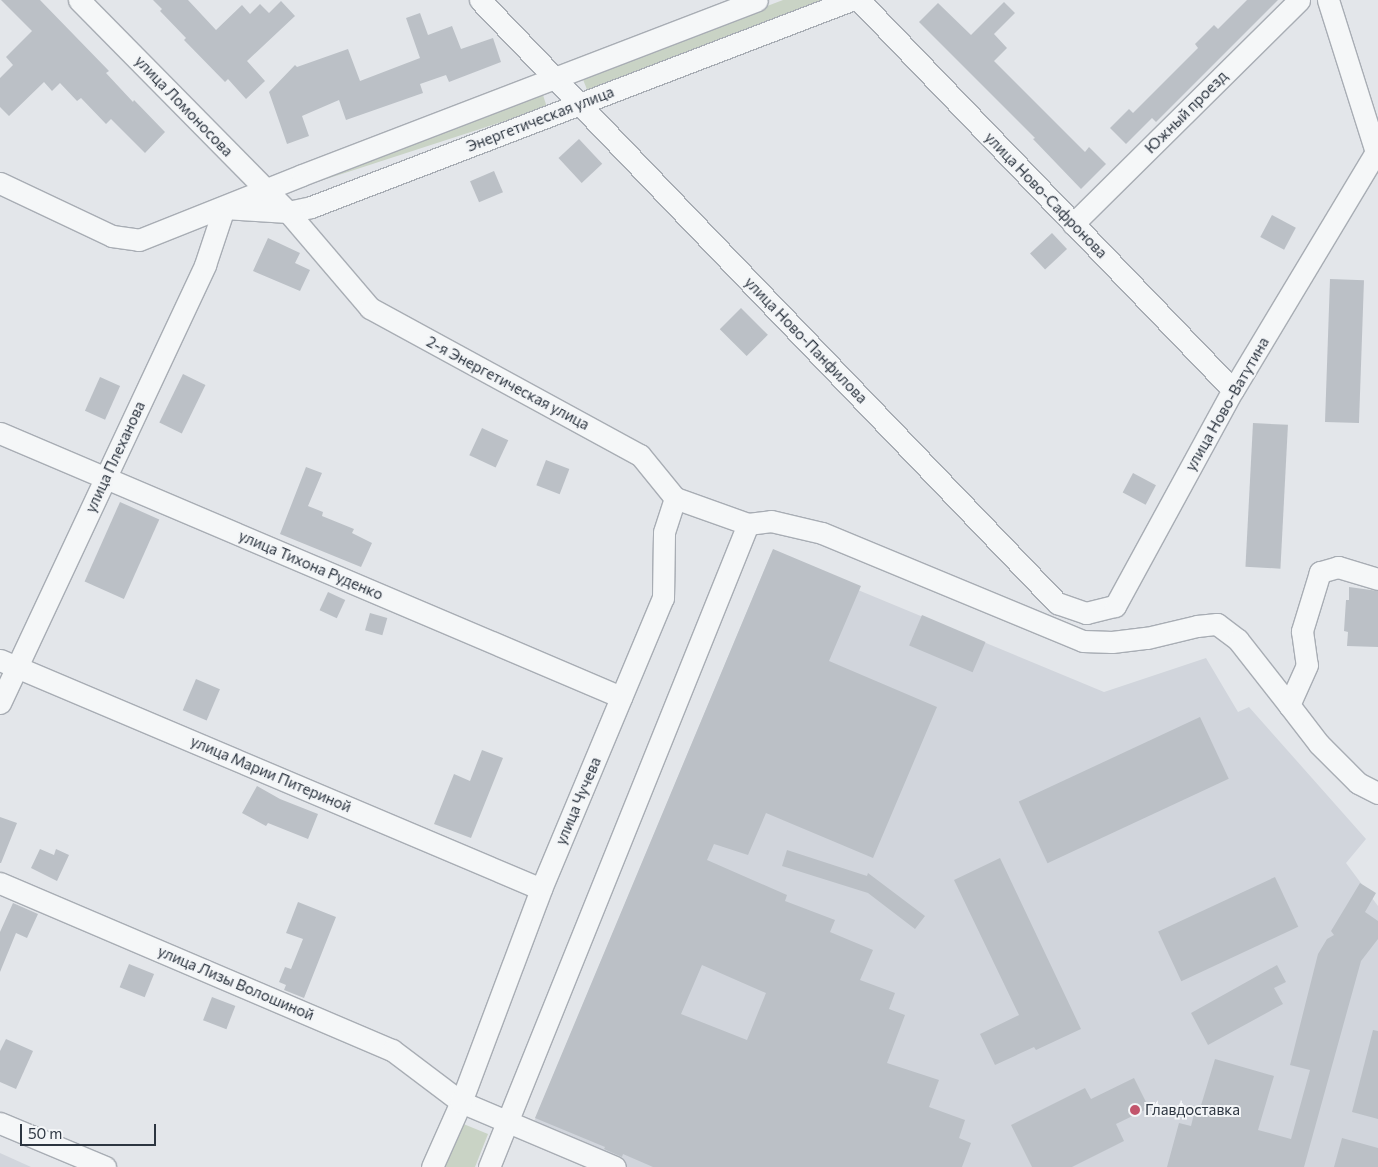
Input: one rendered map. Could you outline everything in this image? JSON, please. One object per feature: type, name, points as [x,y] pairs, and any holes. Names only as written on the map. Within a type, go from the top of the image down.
[{"type":"street","name":"улица Ломоносова","points":[[80,0],[264,190],[288,212]]},
{"type":"street","name":"улица Ново-Панфилова","points":[[480,0],[1057,603]]},
{"type":"street","name":"Энергетическая улица","points":[[0,183],[112,236],[139,240],[757,0]]},
{"type":"street","name":"Энергетическая улица","points":[[224,208],[288,212],[311,207],[852,0]]},
{"type":"street","name":"улица Ново-Сафронова","points":[[859,0],[1232,390]]},
{"type":"street","name":"Южный проезд","points":[[1074,224],[1299,0]]},
{"type":"street","points":[[1328,0],[1377,152]]},
{"type":"street","name":"улица Ново-Ватутина","points":[[1057,603],[1086,613],[1115,606],[1232,390],[1377,152]]},
{"type":"street","name":"улица Плеханова","points":[[0,703],[8,663],[106,478],[205,265],[224,208]]},
{"type":"street","name":"2-я Энергетическая улица","points":[[288,212],[370,308],[640,455],[675,498]]},
{"type":"street","name":"улица Тихона Руденко","points":[[0,433],[621,697]]},
{"type":"street","points":[[675,498],[748,524],[771,521],[822,533],[1083,641],[1112,642],[1147,638],[1197,626],[1218,624],[1238,640],[1319,744],[1358,783],[1378,793]]},
{"type":"street","name":"улица Чучева","points":[[432,1167],[461,1102],[541,889],[663,598],[664,532],[675,498]]},
{"type":"street","points":[[489,1167],[748,524]]},
{"type":"street","points":[[1289,705],[1308,665],[1302,631],[1320,572],[1338,567],[1378,578]]},
{"type":"street","name":"улица Марии Питериной","points":[[8,663],[541,889]]},
{"type":"street","name":"улица Лизы Волошиной","points":[[0,883],[392,1050],[461,1102]]},
{"type":"street","points":[[461,1102],[615,1167]]},
{"type":"street","points":[[0,1122],[105,1167]]},
{"type":"shaded area","points":[[771,554],[1104,692],[1206,658],[1238,712],[1249,707],[1366,839],[1346,863],[1378,906],[1378,1167],[621,1167],[624,1161],[533,1124]]},
{"type":"shaded area","points":[[0,1153],[31,1167],[0,1167]]},
{"type":"green space","points":[[783,0],[826,0],[588,92],[582,77]]},
{"type":"green space","points":[[542,92],[547,107],[303,187],[298,171]]},
{"type":"green space","points":[[461,1123],[488,1134],[475,1167],[442,1167]]},
{"type":"building","points":[[1,0],[40,0],[109,71],[106,73],[133,102],[134,100],[165,132],[145,153],[111,119],[106,124],[81,98],[77,101],[60,83],[52,91],[44,82],[9,116],[0,107],[0,78],[13,65],[6,57],[32,31]]},
{"type":"building","points":[[153,0],[188,0],[216,30],[242,5],[250,14],[260,4],[269,13],[281,1],[295,16],[247,61],[265,81],[246,99],[228,79],[225,82],[184,40],[186,38],[160,11],[162,9]]},
{"type":"building","points":[[1247,0],[1278,0],[1156,122],[1152,118],[1126,144],[1110,128],[1129,109],[1133,113],[1198,48],[1195,44],[1214,25],[1218,29]]},
{"type":"building","points":[[1004,2],[1015,13],[994,34],[1007,48],[994,61],[1085,152],[1089,147],[1106,164],[1081,189],[1033,139],[1035,138],[919,22],[938,3],[971,35]]},
{"type":"building","points":[[420,13],[428,35],[452,26],[461,49],[493,38],[501,62],[449,82],[446,75],[420,84],[423,93],[346,120],[339,100],[302,116],[309,136],[287,144],[269,92],[295,65],[297,67],[348,49],[360,81],[420,58],[406,18]]},
{"type":"building","points":[[579,139],[602,164],[582,183],[559,158]]},
{"type":"building","points":[[494,171],[503,192],[479,202],[470,181]]},
{"type":"building","points":[[1272,215],[1296,228],[1284,250],[1260,237]]},
{"type":"building","points":[[1052,233],[1067,249],[1045,270],[1030,253]]},
{"type":"building","points":[[268,238],[300,253],[295,263],[310,270],[300,291],[253,271]]},
{"type":"building","points":[[1330,279],[1364,280],[1359,423],[1325,422]]},
{"type":"building","points":[[741,308],[768,335],[747,356],[720,329]]},
{"type":"building","points":[[183,374],[205,385],[182,433],[159,423]]},
{"type":"building","points":[[100,377],[120,386],[105,420],[85,411]]},
{"type":"building","points":[[1253,423],[1288,425],[1280,569],[1245,567]]},
{"type":"building","points":[[482,428],[508,440],[496,467],[469,455]]},
{"type":"building","points":[[546,460],[569,469],[560,494],[536,485]]},
{"type":"building","points":[[306,467],[322,473],[308,506],[323,512],[322,516],[354,529],[352,533],[372,543],[361,567],[280,534]]},
{"type":"building","points":[[1133,473],[1156,485],[1146,505],[1123,492]]},
{"type":"building","points":[[120,502],[159,519],[124,599],[85,581]]},
{"type":"building","points":[[773,549],[861,586],[829,661],[937,707],[873,858],[766,813],[748,855],[714,844],[707,860],[787,895],[785,901],[835,920],[830,932],[873,950],[860,980],[895,993],[889,1009],[905,1015],[887,1063],[939,1080],[929,1107],[965,1120],[959,1138],[971,1143],[962,1167],[653,1167],[623,1154],[622,1157],[604,1149],[605,1147],[535,1118]],"holes":[[[702,965],[766,993],[747,1040],[681,1014]]]},
{"type":"building","points":[[1349,587],[1378,591],[1378,647],[1347,646],[1348,632],[1344,631],[1346,600],[1349,600]]},
{"type":"building","points":[[328,592],[345,600],[337,618],[320,610]]},
{"type":"building","points":[[370,613],[387,618],[382,635],[365,630]]},
{"type":"building","points":[[922,615],[986,642],[973,672],[909,645]]},
{"type":"building","points":[[196,679],[220,689],[207,720],[183,710]]},
{"type":"building","points":[[1200,717],[1229,779],[1047,863],[1019,802]]},
{"type":"building","points":[[482,750],[503,758],[471,838],[434,824],[454,774],[470,781]]},
{"type":"building","points":[[257,786],[280,799],[318,814],[308,839],[268,823],[266,826],[242,813]]},
{"type":"building","points":[[0,817],[17,823],[1,863],[0,863]]},
{"type":"building","points":[[40,849],[54,855],[56,849],[69,855],[57,881],[31,868]]},
{"type":"building","points":[[787,850],[867,876],[868,873],[925,916],[915,929],[868,893],[782,866]]},
{"type":"building","points":[[1000,858],[1081,1029],[1036,1050],[1034,1047],[995,1065],[980,1034],[1019,1015],[954,880]]},
{"type":"building","points":[[1275,877],[1298,927],[1181,981],[1158,932]]},
{"type":"building","points":[[1360,883],[1376,893],[1365,912],[1378,921],[1378,939],[1361,961],[1304,1167],[1167,1167],[1179,1123],[1191,1126],[1195,1110],[1199,1112],[1215,1059],[1274,1076],[1258,1130],[1291,1139],[1310,1070],[1290,1065],[1318,954],[1327,939],[1334,935],[1331,931]]},
{"type":"building","points":[[298,902],[336,917],[304,998],[284,990],[286,985],[279,982],[285,967],[291,969],[303,939],[286,933]]},
{"type":"building","points":[[13,903],[38,914],[27,938],[16,933],[0,972],[0,932]]},
{"type":"building","points":[[129,964],[154,974],[145,997],[120,987]]},
{"type":"building","points":[[1277,965],[1286,982],[1274,988],[1283,1004],[1208,1045],[1191,1013]]},
{"type":"building","points":[[212,997],[235,1006],[226,1029],[203,1020]]},
{"type":"building","points":[[1373,1030],[1378,1031],[1378,1119],[1352,1112]]},
{"type":"building","points":[[6,1039],[33,1051],[16,1089],[0,1082],[0,1051]]},
{"type":"building","points":[[1134,1078],[1149,1108],[1116,1124],[1124,1141],[1072,1167],[1032,1167],[1011,1125],[1085,1088],[1091,1099]]},
{"type":"building","points":[[1342,1138],[1378,1148],[1378,1167],[1334,1167]]},
{"type":"place","name":"Главдоставка","points":[[1135,1110]]}]
